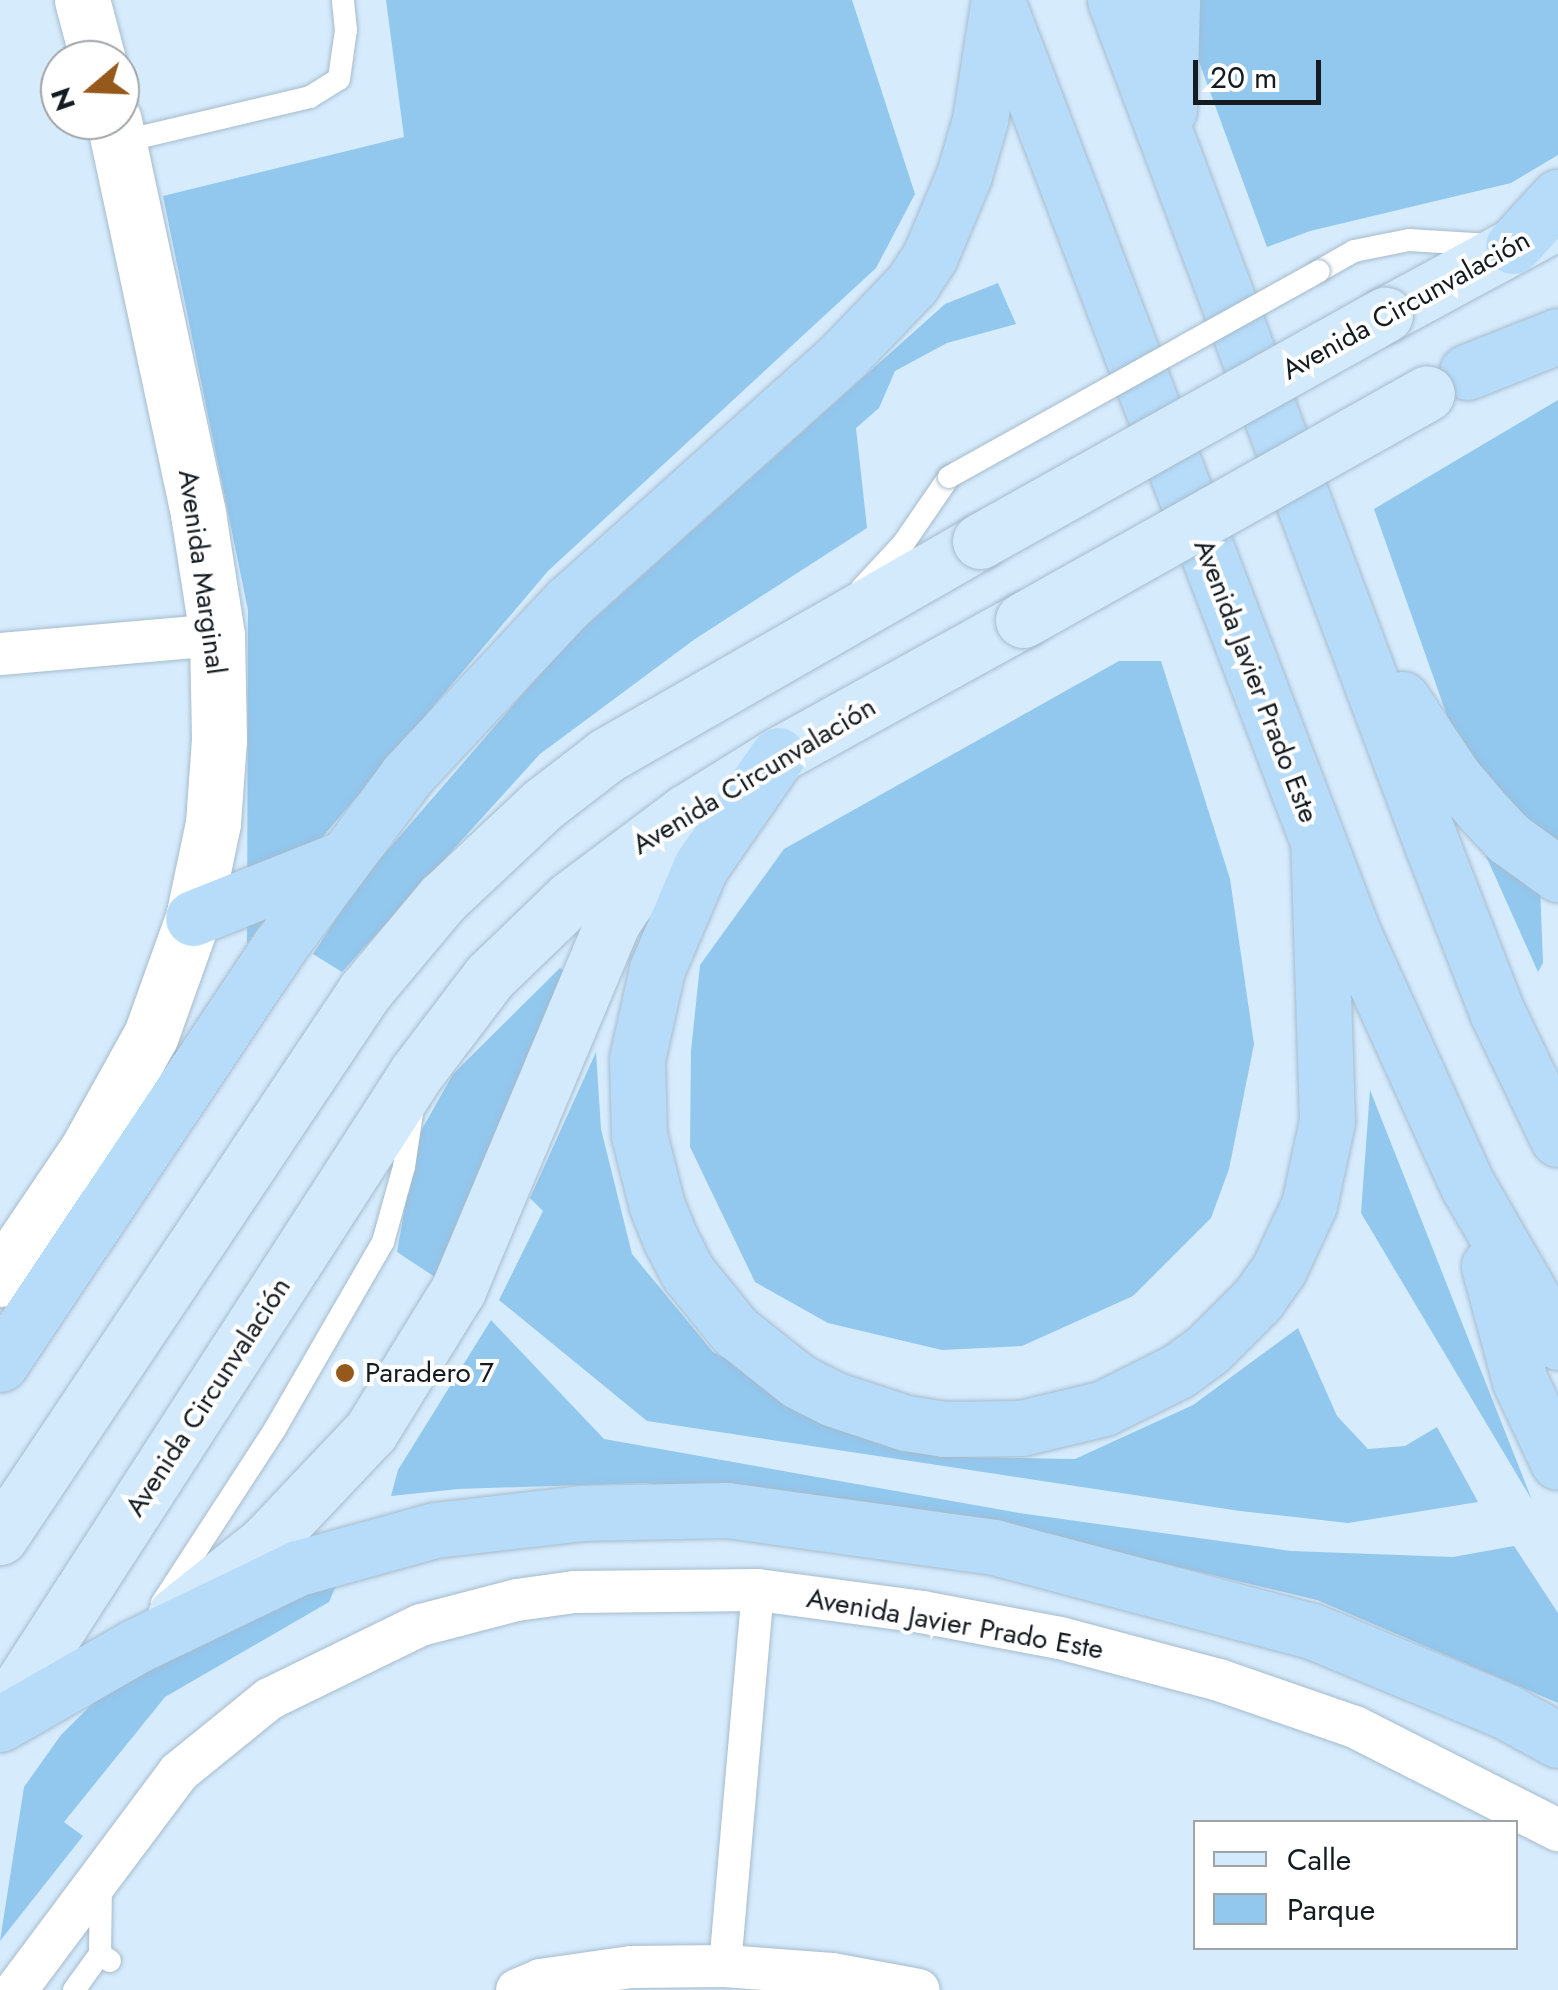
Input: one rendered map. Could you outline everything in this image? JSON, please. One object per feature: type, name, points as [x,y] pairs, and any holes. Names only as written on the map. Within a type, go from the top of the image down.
[{"type":"highway","points":[[1115,0],[1497,1012],[1558,1140]]},
{"type":"highway","points":[[1172,0],[1167,69],[1174,158]]},
{"type":"highway","points":[[0,1363],[341,859],[407,775],[569,602],[843,356],[912,284],[942,230],[964,175],[984,101],[997,2]]},
{"type":"highway","name":"Avenida Javier Prado Este","points":[[997,2],[1390,1022],[1468,1186],[1558,1342]]},
{"type":"highway","points":[[1536,234],[1558,197]]},
{"type":"highway","points":[[1446,382],[1558,336]]},
{"type":"highway","points":[[1339,593],[1454,778],[1508,838],[1558,874]]},
{"type":"highway","points":[[778,755],[700,866],[656,969],[637,1059],[639,1135],[657,1206],[671,1240],[688,1272],[734,1331],[798,1381],[833,1400],[906,1423],[944,1429],[1021,1428],[1104,1408],[1178,1370],[1208,1349],[1258,1299],[1279,1269],[1309,1206],[1327,1120],[1318,842]]},
{"type":"highway","points":[[193,918],[341,859]]},
{"type":"highway","points":[[1468,1186],[1520,1381],[1558,1462]]},
{"type":"highway","points":[[0,1721],[138,1645],[298,1568],[435,1530],[581,1513],[727,1510],[994,1547],[1295,1626],[1489,1704],[1558,1740]]},
{"type":"main road","points":[[82,0],[93,40]]},
{"type":"main road","name":"Avenida Marginal","points":[[0,1279],[128,1082],[171,986],[193,918],[213,823],[217,782],[217,635],[198,514],[119,140]]},
{"type":"main road","name":"Avenida Circunvalación","points":[[0,1537],[364,991],[442,899],[542,806],[606,754],[980,541],[1536,234]]},
{"type":"main road","name":"Avenida Circunvalación","points":[[0,1721],[417,1072],[451,1023],[529,936],[628,852],[778,755],[1558,322]]},
{"type":"main road","points":[[138,1645],[266,1542],[372,1431],[458,1290],[612,923],[686,812]]},
{"type":"street","points":[[0,654],[217,635]]},
{"type":"street","name":"Avenida Javier Prado Este","points":[[16,1990],[179,1772],[269,1699],[382,1640],[460,1612],[517,1600],[626,1589],[758,1590],[990,1624],[1219,1680],[1355,1727],[1558,1830]]},
{"type":"street","points":[[725,1966],[758,1590]]},
{"type":"street","points":[[517,1990],[540,1980],[631,1967],[725,1966],[832,1974],[918,1990]]},
{"type":"lane","points":[[140,127],[310,97],[339,79],[346,30],[344,0]]},
{"type":"lane","points":[[820,632],[903,544],[949,477],[1354,250],[1408,240],[1536,234]]},
{"type":"lane","points":[[1497,1012],[1546,1059]]},
{"type":"lane","points":[[138,1645],[191,1554],[275,1430],[383,1242],[404,1167],[417,1072]]},
{"type":"lane","points":[[74,1990],[107,1958],[101,1872]]},
{"type":"green space","points":[[386,0],[852,0],[915,194],[876,268],[548,571],[321,839],[247,944],[248,610],[163,196],[404,137]]},
{"type":"green space","points":[[1189,0],[1558,0],[1558,155],[1511,183],[1310,231],[1267,247],[1191,40]]},
{"type":"green space","points":[[998,283],[1016,324],[947,343],[895,371],[879,408],[856,428],[867,528],[695,639],[540,754],[342,972],[313,954],[360,882],[567,643],[945,304]]},
{"type":"green space","points":[[1558,400],[1558,843],[1534,829],[1456,741],[1374,509]]},
{"type":"green space","points":[[1119,661],[1161,661],[1230,879],[1254,1044],[1229,1169],[1211,1218],[1133,1296],[1022,1346],[942,1350],[828,1323],[755,1282],[690,1147],[691,1051],[700,965],[784,849]]},
{"type":"green space","points":[[1495,854],[1540,886],[1543,963],[1538,972],[1486,856]]},
{"type":"green space","points":[[560,968],[572,974],[438,1279],[397,1252],[417,1138],[453,1074]]},
{"type":"green space","points":[[596,1052],[601,1129],[632,1254],[713,1352],[860,1429],[960,1457],[1075,1459],[1193,1405],[1298,1328],[1337,1416],[1368,1449],[1405,1446],[1437,1427],[1478,1502],[1348,1523],[1240,1511],[647,1421],[499,1300],[543,1211],[530,1198]]},
{"type":"green space","points":[[1370,1090],[1532,1500],[1361,1213]]},
{"type":"green space","points":[[491,1320],[604,1439],[1019,1513],[1291,1551],[1453,1557],[1514,1546],[1558,1613],[1558,1703],[1317,1600],[1019,1529],[645,1483],[458,1489],[391,1496],[398,1470]]},
{"type":"green space","points":[[341,1574],[329,1602],[165,1697],[64,1822],[83,1836],[0,1941],[24,1787],[61,1735],[104,1692]]},
{"type":"place","name":"Paradero 7","points":[[345,1373]]}]
